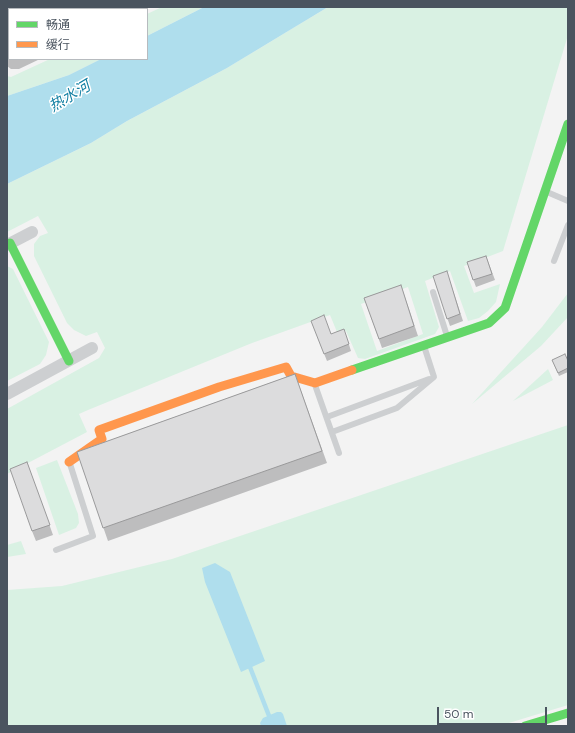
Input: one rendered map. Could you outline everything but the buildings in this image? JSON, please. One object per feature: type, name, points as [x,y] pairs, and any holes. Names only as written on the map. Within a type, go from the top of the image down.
[{"type":"street","points":[[69,462],[102,439],[99,430],[219,387],[286,367],[291,376],[315,383],[489,323],[505,308],[568,124]]},
{"type":"street","points":[[32,232],[9,244],[69,361]]},
{"type":"street","points":[[7,394],[92,348]]},
{"type":"street","points":[[525,726],[568,713]]},
{"type":"lane","points":[[545,191],[568,201]]},
{"type":"lane","points":[[554,261],[568,225]]},
{"type":"lane","points":[[433,292],[448,337]]},
{"type":"lane","points":[[424,346],[434,377]]},
{"type":"lane","points":[[327,417],[434,377]]},
{"type":"lane","points":[[332,432],[397,408],[434,377]]},
{"type":"lane","points":[[315,383],[339,453]]},
{"type":"lane","points":[[56,550],[94,536],[69,462]]},
{"type":"green space","points":[[162,7],[204,7],[148,35],[148,14]]},
{"type":"green space","points":[[328,7],[568,7],[568,35],[503,251],[464,266],[474,293],[500,284],[496,302],[479,318],[468,321],[450,271],[425,281],[439,327],[435,334],[365,359],[358,358],[346,331],[337,332],[330,315],[252,343],[79,414],[87,432],[7,474],[7,409],[99,358],[105,348],[97,332],[86,336],[74,330],[67,323],[34,256],[34,244],[40,236],[48,233],[38,216],[7,232],[7,184],[91,143],[127,121],[227,68]],"holes":[[[408,287],[423,334],[377,351],[361,304]]]},
{"type":"green space","points":[[48,60],[99,60],[69,75],[7,96],[7,76],[11,77]]},
{"type":"green space","points":[[7,266],[13,269],[49,342],[46,355],[40,364],[7,381]]},
{"type":"green space","points":[[568,293],[568,317],[541,346],[472,404],[542,327]]},
{"type":"green space","points":[[548,369],[553,380],[513,401]]},
{"type":"green space","points":[[568,425],[568,705],[499,726],[7,726],[7,590],[62,586],[172,559]]},
{"type":"green space","points":[[57,460],[78,514],[79,523],[76,528],[59,535],[36,468]]},
{"type":"green space","points":[[21,541],[26,554],[7,557],[7,545]]},
{"type":"water","name":"热水河","points":[[204,7],[328,7],[227,68],[127,121],[91,143],[7,184],[7,96],[69,75],[99,60],[148,60],[148,35]]},
{"type":"water","points":[[215,563],[230,572],[265,661],[241,672],[205,582],[202,568]]},
{"type":"water","points":[[277,712],[281,712],[283,714],[287,726],[261,726],[260,723],[263,718]]},
{"type":"waterway","points":[[248,662],[273,726]]},
{"type":"traffic: fast","points":[[352,370],[489,323],[505,308],[568,124]]},
{"type":"traffic: fast","points":[[10,243],[69,361]]},
{"type":"traffic: fast","points":[[525,726],[568,713]]},
{"type":"traffic: slow","points":[[69,462],[102,439],[99,430],[219,387],[286,367],[291,376],[315,383],[352,370]]}]
